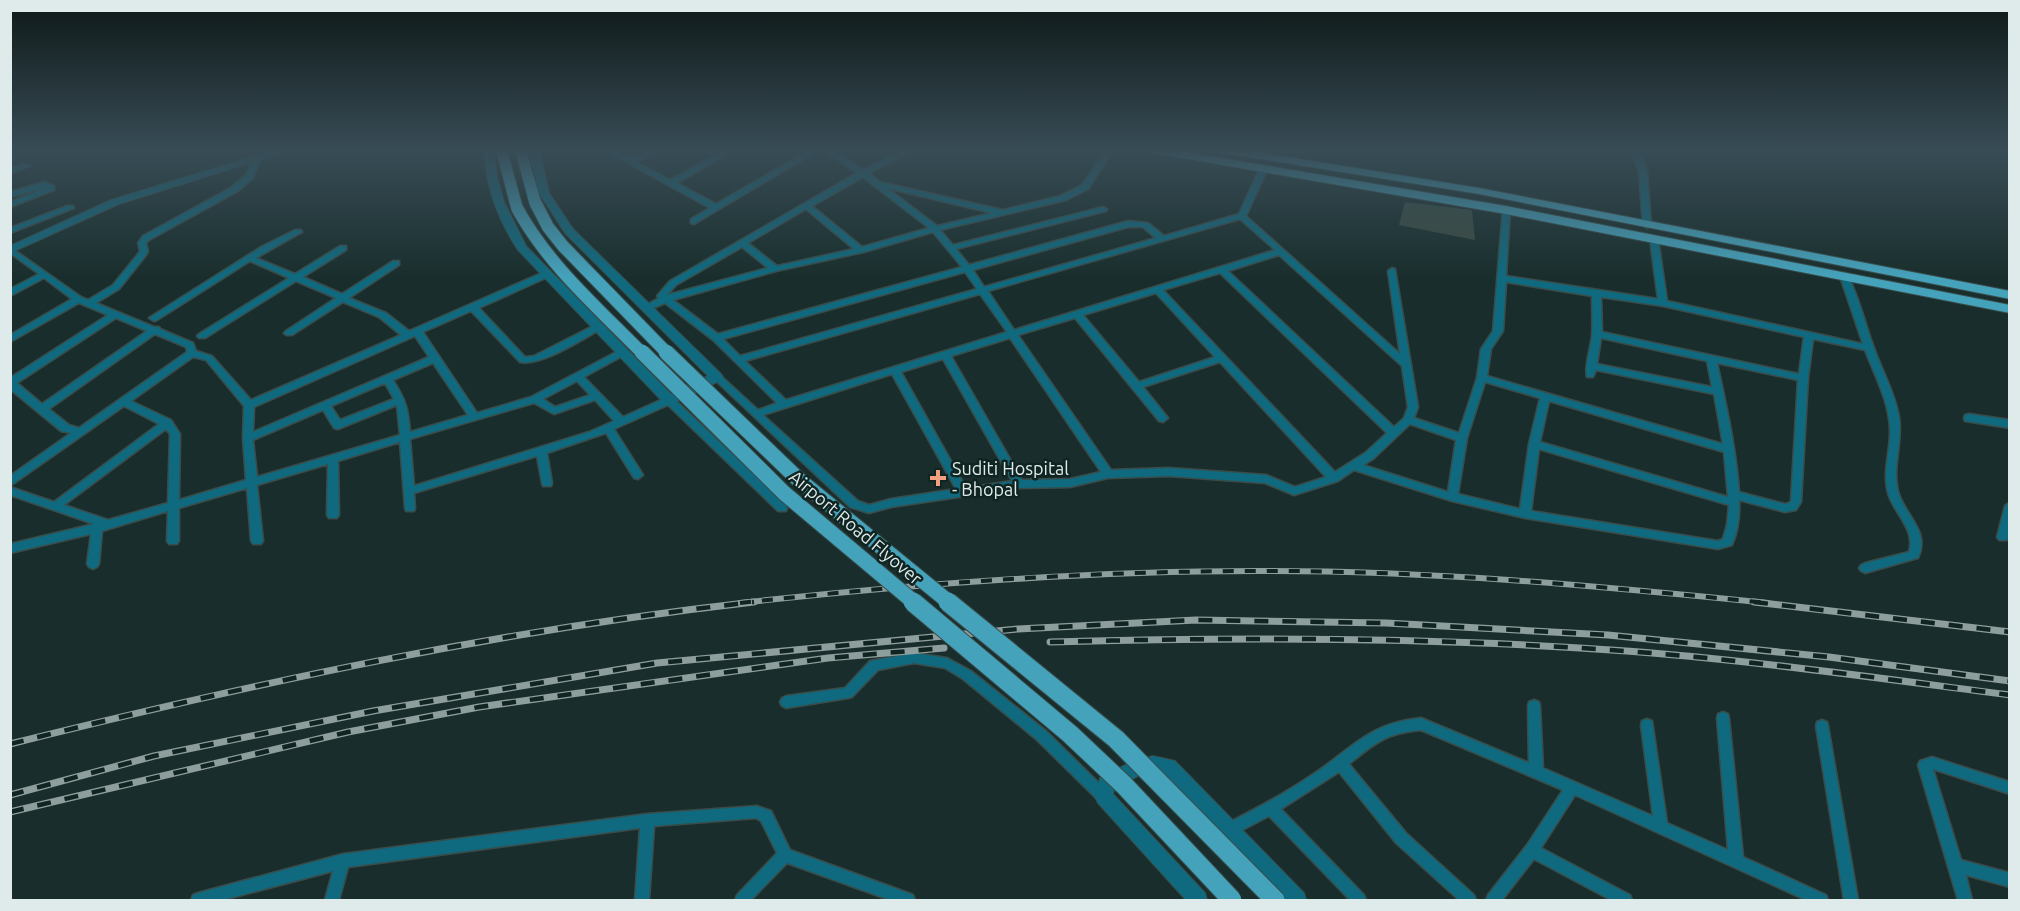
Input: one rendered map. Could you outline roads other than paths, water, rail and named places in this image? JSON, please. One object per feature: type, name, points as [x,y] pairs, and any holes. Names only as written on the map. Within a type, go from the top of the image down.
[{"type":"main road","name":"Airport Road Flyover","points":[[512,193],[516,208],[534,239],[560,269],[719,430],[784,493],[1070,734],[1124,785],[1232,900]]},
{"type":"main road","name":"Airport Road Flyover","points":[[535,193],[549,227],[563,246],[743,428],[856,528],[1049,682],[1109,733],[1275,900]]},
{"type":"main road","points":[[1400,193],[1506,210],[2010,309]]},
{"type":"main road","points":[[1486,193],[2010,295]]},
{"type":"street","points":[[10,205],[40,193]]},
{"type":"street","points":[[149,193],[94,210],[11,250],[78,299],[116,314],[155,324],[190,345],[192,352]]},
{"type":"street","points":[[90,303],[116,287],[144,251],[142,243],[146,238],[229,193]]},
{"type":"street","points":[[496,193],[502,214],[522,248],[669,400],[782,508]]},
{"type":"street","points":[[537,193],[537,197],[569,231],[717,377],[854,504],[869,509],[1019,484],[1070,483],[1108,474],[1169,472],[1266,479],[1294,491],[1334,478],[1369,456],[1408,420],[1413,407],[1404,363],[1401,315],[1392,271]]},
{"type":"street","points":[[689,193],[717,208]]},
{"type":"street","points":[[694,221],[743,193]]},
{"type":"street","points":[[784,404],[716,338],[662,296],[674,283],[831,193]]},
{"type":"street","points":[[889,193],[934,229],[968,269],[1108,474]]},
{"type":"street","points":[[917,193],[1007,214]]},
{"type":"street","points":[[646,308],[665,299],[775,269],[861,250],[934,229],[1007,214],[1078,193]]},
{"type":"street","points":[[1242,216],[1253,193]]},
{"type":"street","points":[[1644,193],[1647,225]]},
{"type":"street","points":[[808,207],[861,250]]},
{"type":"street","points":[[10,231],[70,208]]},
{"type":"street","points":[[951,248],[1103,209]]},
{"type":"street","points":[[1452,497],[1462,438],[1482,378],[1486,350],[1498,331],[1506,210]]},
{"type":"street","points":[[737,360],[1242,216]]},
{"type":"street","points":[[1242,216],[1404,363]]},
{"type":"street","points":[[716,338],[1128,225],[1145,225],[1162,238]]},
{"type":"street","points":[[42,410],[155,324],[250,258],[298,232]]},
{"type":"street","points":[[1654,239],[1664,303]]},
{"type":"street","points":[[744,244],[775,269]]},
{"type":"street","points":[[202,336],[343,248]]},
{"type":"street","points":[[756,414],[1279,252]]},
{"type":"street","points":[[250,258],[387,315],[412,333],[436,358],[475,418]]},
{"type":"street","points":[[289,333],[396,263]]},
{"type":"street","points":[[1222,270],[1393,433]]},
{"type":"street","points":[[249,405],[547,274]]},
{"type":"street","points":[[10,293],[44,276]]},
{"type":"street","points":[[1844,276],[1893,415],[1895,429],[1891,479],[1894,494],[1911,521],[1917,548],[1914,555],[1865,568]]},
{"type":"street","points":[[1501,278],[1664,303],[1869,348]]},
{"type":"street","points":[[1158,290],[1334,478]]},
{"type":"street","points":[[1596,294],[1597,334],[1591,370],[1719,392]]},
{"type":"street","points":[[10,339],[78,299]]},
{"type":"street","points":[[473,307],[523,360],[536,358],[598,327]]},
{"type":"street","points":[[79,432],[65,428],[10,383],[116,314]]},
{"type":"street","points":[[1077,314],[1163,418]]},
{"type":"street","points":[[1597,334],[1803,378]]},
{"type":"street","points":[[1534,444],[1733,498],[1785,508],[1792,507],[1796,502],[1803,378],[1809,335]]},
{"type":"street","points":[[13,476],[123,402],[192,352]]},
{"type":"street","points":[[192,352],[209,358],[249,405],[248,438],[257,541]]},
{"type":"street","points":[[10,549],[102,526],[404,440],[535,399],[623,352]]},
{"type":"street","points":[[946,356],[1019,484]]},
{"type":"street","points":[[248,438],[436,358]]},
{"type":"street","points":[[1137,386],[1222,358]]},
{"type":"street","points":[[1353,466],[1452,497],[1525,514],[1718,545],[1728,542],[1732,534],[1733,498],[1719,392],[1711,359]]},
{"type":"street","points":[[894,370],[963,492]]},
{"type":"street","points":[[578,376],[621,422]]},
{"type":"street","points":[[409,491],[542,451],[608,428],[717,377]]},
{"type":"street","points":[[387,378],[400,399],[410,507]]},
{"type":"street","points":[[1482,378],[1728,449]]},
{"type":"street","points":[[535,399],[554,411],[597,396]]},
{"type":"street","points":[[1525,514],[1534,444],[1545,396]]},
{"type":"street","points":[[326,406],[338,425],[400,399]]},
{"type":"street","points":[[123,402],[167,423],[175,434],[173,542]]},
{"type":"street","points":[[1969,418],[2010,424]]},
{"type":"street","points":[[1408,420],[1462,438]]},
{"type":"street","points":[[57,505],[167,423]]},
{"type":"street","points":[[608,428],[638,475]]},
{"type":"street","points":[[542,451],[547,483]]},
{"type":"street","points":[[333,460],[333,515]]},
{"type":"street","points":[[10,491],[57,505],[102,526]]},
{"type":"street","points":[[2003,537],[2010,506]]},
{"type":"street","points":[[93,564],[102,526]]},
{"type":"street","points":[[10,538],[27,544]]},
{"type":"street","points":[[786,702],[848,693],[874,665],[914,658],[947,663],[967,675],[1041,735],[1104,797],[1198,900]]},
{"type":"street","points":[[1534,706],[1536,770]]},
{"type":"street","points":[[1723,718],[1736,861]]},
{"type":"street","points":[[1229,830],[1272,809],[1341,764],[1372,736],[1404,724],[1421,724],[1536,770],[1571,789],[1661,826],[1821,900]]},
{"type":"street","points":[[1647,725],[1661,826]]},
{"type":"street","points":[[1822,726],[1851,900]]},
{"type":"street","points":[[1104,797],[1106,784],[1148,762],[1161,763],[1169,768],[1297,900]]},
{"type":"street","points":[[1341,764],[1401,838],[1469,900]]},
{"type":"street","points":[[1965,900],[1925,765],[1932,764],[2010,788]]},
{"type":"street","points":[[1493,900],[1532,850],[1571,789]]},
{"type":"street","points":[[1272,809],[1359,900]]},
{"type":"street","points":[[198,900],[239,894],[343,861],[647,820],[762,813],[766,816],[785,855],[887,897],[908,900]]},
{"type":"street","points":[[642,900],[647,820]]},
{"type":"street","points":[[1532,850],[1625,900]]},
{"type":"street","points":[[742,900],[785,855]]},
{"type":"street","points":[[332,900],[343,861]]},
{"type":"street","points":[[1956,865],[2010,880]]},
{"type":"railway","points":[[740,603],[998,580],[1127,573],[1257,571],[1449,576],[1768,603]]},
{"type":"railway","points":[[10,744],[194,700],[472,643],[566,627],[754,602]]},
{"type":"railway","points":[[1754,602],[2010,632]]},
{"type":"railway","points":[[10,795],[154,756],[373,711],[657,663],[1018,629],[1196,620],[1386,623],[1608,635],[1829,657],[2010,681]]},
{"type":"railway","points":[[1050,642],[1330,639],[1541,646],[1711,658],[2010,695]]},
{"type":"railway","points":[[10,812],[348,732],[479,707],[828,658],[944,648]]},
{"type":"place","name":"Suditi Hospital - Bhopal","points":[[938,478]]}]
